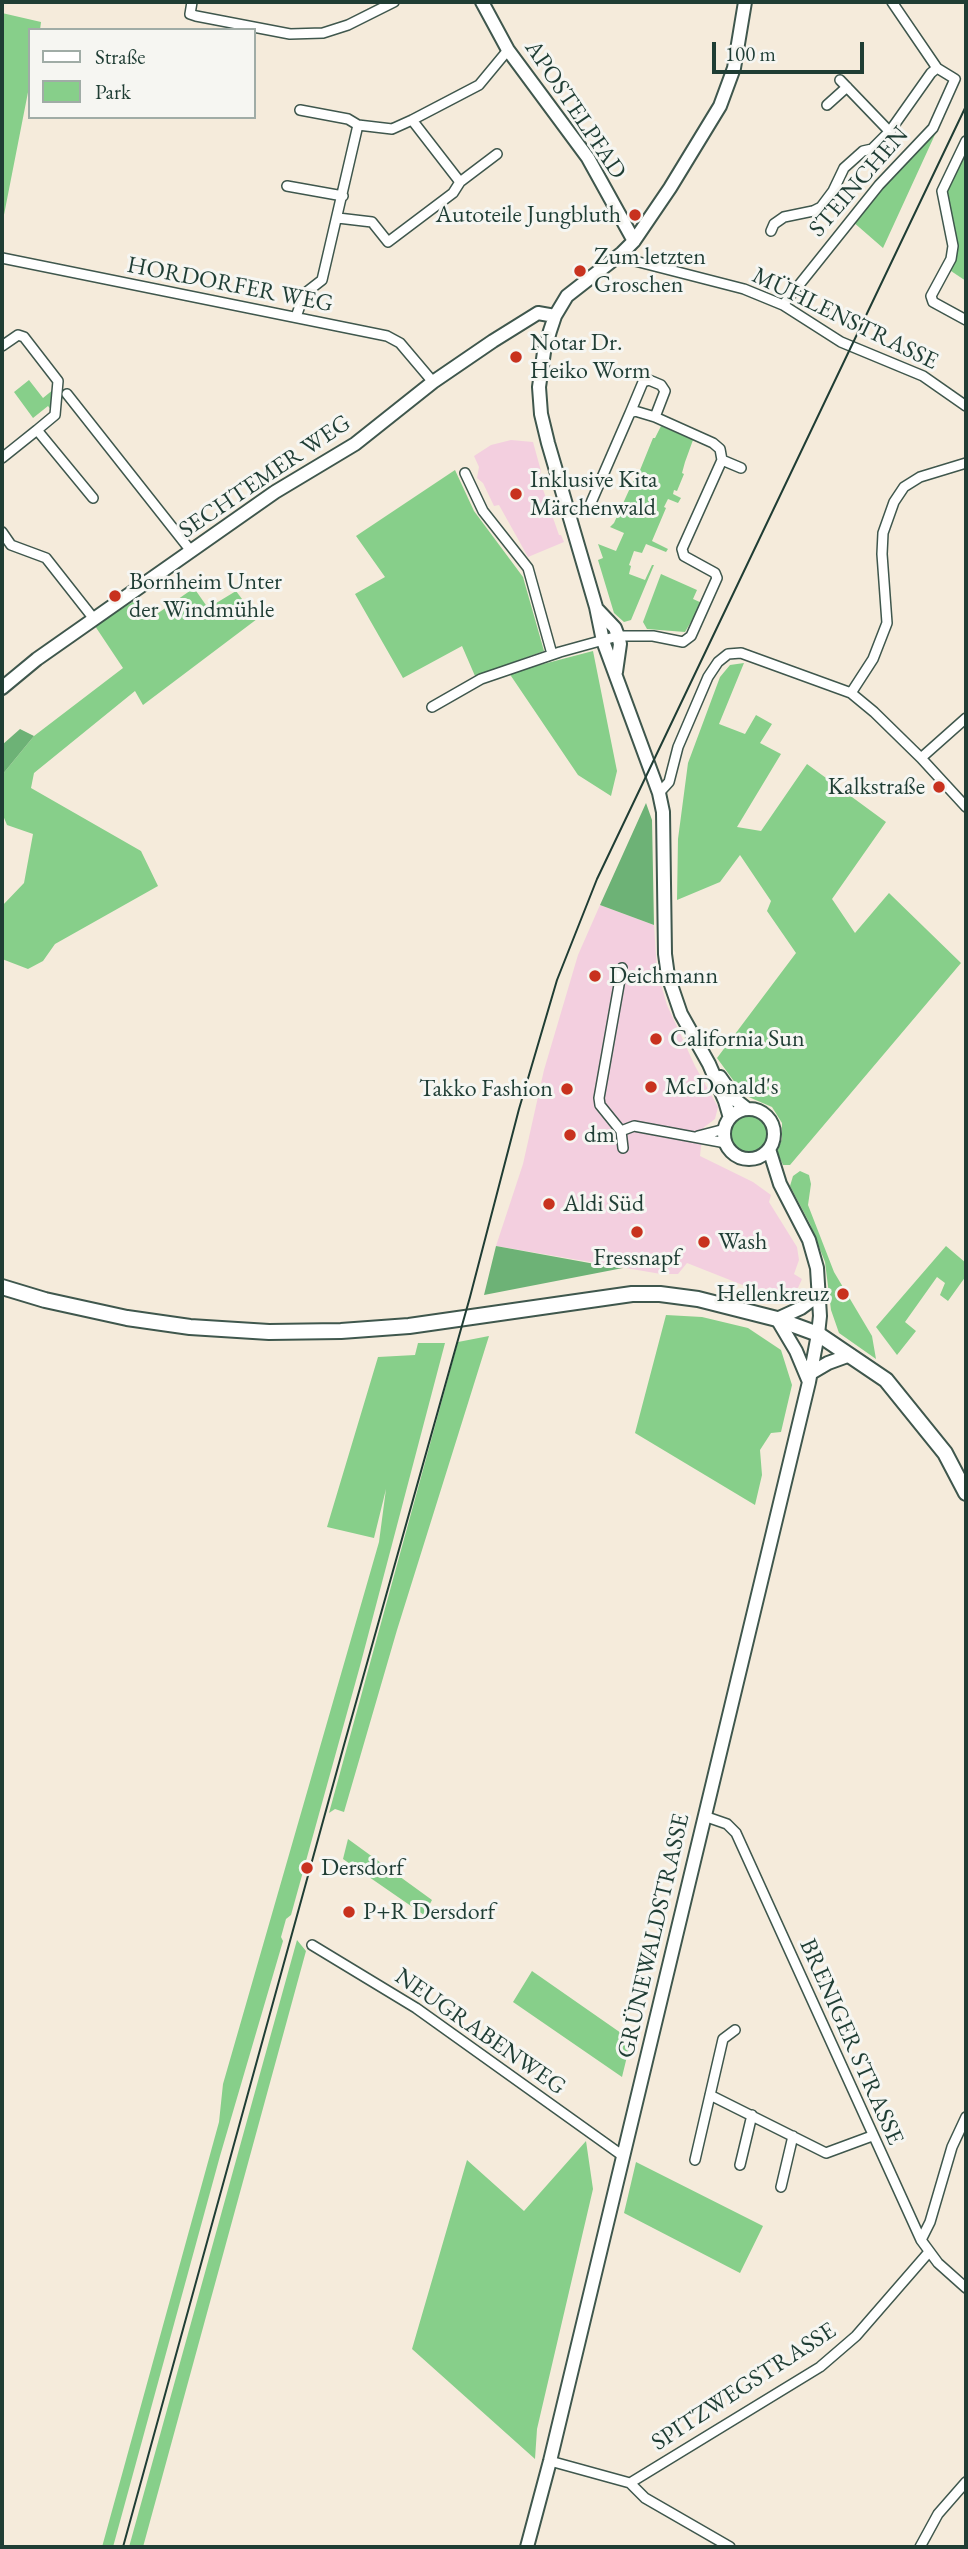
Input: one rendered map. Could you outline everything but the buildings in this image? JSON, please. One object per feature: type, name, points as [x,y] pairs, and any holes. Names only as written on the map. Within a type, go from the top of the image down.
[{"type":"main road","points":[[2,1287],[127,1318],[190,1327],[248,1331],[341,1331],[409,1326],[602,1297],[660,1294],[698,1299],[777,1319],[817,1334],[886,1380],[945,1453],[966,1493]]},
{"type":"street","points":[[192,2],[190,14],[290,34],[323,33],[348,25],[394,2]]},
{"type":"street","name":"APOSTELPFAD","points":[[482,2],[508,50],[588,158],[634,241]]},
{"type":"street","points":[[726,1143],[726,1101],[681,1014],[668,976],[665,954],[663,812],[659,793],[603,641],[596,607],[541,414],[540,373],[555,316],[567,296],[634,241],[670,188],[728,89],[745,2]]},
{"type":"street","points":[[772,225],[784,217],[821,207],[833,191],[844,168],[863,151],[872,149],[890,132],[937,68],[892,2]]},
{"type":"street","points":[[300,110],[348,119],[358,125],[392,129],[479,85],[508,50]]},
{"type":"street","name":"STEINCHEN","points":[[783,305],[879,185],[933,128],[955,79],[937,68]]},
{"type":"street","points":[[827,105],[844,84],[890,132]]},
{"type":"street","points":[[412,120],[460,182]]},
{"type":"street","points":[[296,317],[304,294],[322,280],[358,125]]},
{"type":"street","points":[[966,141],[942,191],[953,246],[951,259],[930,296],[933,302],[966,320]]},
{"type":"street","points":[[338,218],[372,222],[388,242],[453,193],[460,182],[497,154]]},
{"type":"street","points":[[287,186],[343,196]]},
{"type":"street","name":"MÜHLENSTRASSE","points":[[622,253],[631,260],[744,289],[783,305],[841,342],[923,376],[966,405]]},
{"type":"street","name":"HORDORFER WEG","points":[[2,258],[393,338],[433,382]]},
{"type":"street","name":"SECHTEMER WEG","points":[[2,688],[37,659],[275,492],[355,443],[433,382],[493,341],[538,313],[555,316]]},
{"type":"street","points":[[2,346],[18,335],[24,337],[58,381],[55,415],[2,458]]},
{"type":"street","points":[[590,505],[643,382],[649,380],[661,385],[665,391],[655,417]]},
{"type":"street","points":[[66,394],[191,551]]},
{"type":"street","points":[[630,413],[641,411],[716,446],[722,460],[741,468]]},
{"type":"street","points":[[37,430],[93,498]]},
{"type":"street","points":[[432,707],[481,679],[552,654],[618,636],[653,636],[683,642],[691,636],[717,578],[715,573],[684,556],[682,549],[722,460]]},
{"type":"street","points":[[852,693],[873,659],[887,623],[883,534],[894,502],[904,487],[920,477],[966,463]]},
{"type":"street","points":[[465,472],[483,511],[528,569],[552,654]]},
{"type":"street","points":[[2,532],[11,545],[46,558],[94,619]]},
{"type":"street","points":[[596,607],[615,628],[618,636],[620,644],[616,664],[617,678]]},
{"type":"street","points":[[659,793],[669,782],[678,747],[708,677],[718,662],[728,654],[741,653],[852,693],[921,758],[966,807]]},
{"type":"street","points":[[921,758],[966,718]]},
{"type":"street","points":[[622,968],[599,1098],[600,1104],[621,1131],[623,1148]]},
{"type":"street","points":[[709,1064],[737,1101],[747,1109],[763,1112],[773,1125],[774,1133],[769,1149],[780,1184]]},
{"type":"street","points":[[696,1137],[727,1123],[747,1109]]},
{"type":"street","points":[[621,1131],[634,1126],[726,1143],[738,1156],[755,1158],[769,1149]]},
{"type":"street","points":[[755,1158],[772,1180],[780,1184]]},
{"type":"street","name":"GRÜNEWALDSTRASSE","points":[[527,2547],[550,2461],[810,1378],[820,1316],[817,1268],[809,1240],[780,1184]]},
{"type":"street","points":[[820,1293],[801,1308],[777,1319],[810,1378],[828,1363],[850,1355]]},
{"type":"street","name":"BRENIGER STRASSE","points":[[704,1816],[727,1824],[736,1833],[921,2240],[929,2252],[966,2288]]},
{"type":"street","name":"NEUGRABENWEG","points":[[312,1945],[416,2008],[622,2156]]},
{"type":"street","points":[[695,2160],[723,2039],[735,2030]]},
{"type":"street","points":[[710,2095],[826,2153],[872,2136]]},
{"type":"street","points":[[740,2165],[752,2115]]},
{"type":"street","points":[[921,2240],[930,2222],[952,2147],[966,2117]]},
{"type":"street","points":[[781,2187],[793,2136]]},
{"type":"street","name":"SPITZWEGSTRASSE","points":[[630,2483],[820,2367],[856,2336],[929,2252]]},
{"type":"street","points":[[550,2461],[630,2483],[645,2498],[730,2547]]},
{"type":"street","points":[[920,2547],[938,2514],[966,2482]]},
{"type":"shaded area","name":"Inklusive Kita Märchenwald","points":[[511,440],[533,442],[541,471],[539,478],[559,535],[564,542],[528,557],[499,505],[494,506],[483,483],[477,478],[479,467],[474,456],[491,445]]},
{"type":"shaded area","points":[[600,905],[654,925],[657,971],[667,1005],[695,1066],[718,1107],[715,1119],[703,1128],[700,1156],[753,1182],[771,1195],[769,1202],[797,1247],[799,1260],[794,1274],[802,1279],[794,1297],[785,1293],[778,1299],[687,1263],[678,1274],[661,1274],[496,1246],[523,1164],[544,1070],[578,955]]},
{"type":"green space","points":[[2,13],[41,22],[40,28],[28,28],[28,92],[2,225]]},
{"type":"green space","points":[[938,128],[883,248],[852,221]]},
{"type":"green space","points":[[966,148],[966,281],[948,269],[956,251],[956,234],[947,188]]},
{"type":"green space","points":[[29,380],[43,398],[54,389],[52,411],[48,406],[33,418],[14,392]]},
{"type":"green space","points":[[661,426],[693,440],[682,473],[684,474],[673,494],[681,498],[678,503],[668,499],[652,541],[668,549],[666,552],[646,544],[642,553],[634,551],[629,574],[645,580],[654,565],[631,620],[624,622],[614,613],[598,560],[603,558],[598,544],[616,551],[624,533],[610,527]]},
{"type":"green space","points":[[455,470],[474,511],[523,577],[544,651],[475,676],[462,646],[403,678],[355,594],[385,577],[356,536]]},
{"type":"green space","points":[[661,574],[697,590],[693,599],[702,603],[685,632],[647,629],[643,622]]},
{"type":"green space","points":[[194,588],[208,608],[236,591],[257,619],[143,705],[135,691],[34,773],[31,788],[141,851],[158,886],[55,944],[43,961],[28,969],[2,959],[2,906],[24,883],[33,834],[7,825],[2,813],[2,775],[34,736],[123,668],[95,626],[137,599],[151,618]]},
{"type":"green space","points":[[593,651],[617,771],[611,796],[578,775],[509,673]]},
{"type":"green space","points":[[744,663],[719,724],[745,734],[756,715],[772,724],[760,743],[781,754],[737,827],[761,831],[807,764],[886,822],[832,899],[855,933],[889,893],[961,963],[790,1165],[783,1165],[777,1152],[782,1139],[782,1123],[772,1107],[744,1095],[717,1058],[796,953],[767,911],[771,901],[740,855],[720,882],[677,900],[678,839],[688,763],[720,677],[730,665]]},
{"type":"green space","points":[[20,729],[34,736],[2,775],[2,745]]},
{"type":"green space","points":[[646,803],[652,820],[654,925],[600,905]]},
{"type":"green space","points":[[749,1114],[762,1120],[768,1133],[762,1146],[749,1152],[736,1146],[730,1133],[736,1120]]},
{"type":"green space","points":[[800,1171],[809,1175],[811,1184],[808,1205],[834,1272],[872,1336],[876,1359],[839,1333],[831,1310],[825,1262],[810,1224],[790,1186],[793,1176]]},
{"type":"green space","points":[[496,1246],[606,1266],[623,1268],[484,1295]]},
{"type":"green space","points":[[946,1246],[966,1263],[966,1276],[948,1301],[940,1295],[945,1283],[937,1277],[905,1322],[916,1331],[897,1355],[876,1327]]},
{"type":"green space","points":[[666,1315],[702,1317],[748,1328],[781,1350],[792,1385],[781,1432],[771,1433],[760,1450],[762,1475],[755,1505],[635,1433]]},
{"type":"green space","points":[[489,1336],[397,1630],[344,1812],[335,1809],[329,1813],[458,1342]]},
{"type":"green space","points":[[418,1343],[445,1343],[360,1666],[291,1915],[286,1919],[281,1937],[283,1941],[220,2156],[113,2547],[102,2547],[219,2122],[223,2084],[379,1542],[386,1489],[374,1538],[327,1527],[378,1357],[415,1355]]},
{"type":"green space","points":[[348,1839],[432,1900],[424,1915],[343,1859]]},
{"type":"green space","points":[[297,1940],[306,1951],[143,2547],[129,2547]]},
{"type":"green space","points":[[532,1971],[631,2040],[622,2077],[513,2002]]},
{"type":"green space","points":[[586,2141],[593,2189],[537,2429],[535,2459],[412,2349],[467,2160],[524,2211]]},
{"type":"green space","points":[[636,2162],[763,2226],[740,2273],[624,2213]]},
{"type":"tram line","points":[[123,2547],[470,1297],[519,1109],[557,980],[597,879],[966,106]]},
{"type":"place","name":"Autoteile Jungbluth","points":[[635,215]]},
{"type":"place","name":"Zum letzten Groschen","points":[[580,271]]},
{"type":"place","name":"Notar Dr. Heiko Worm","points":[[516,357]]},
{"type":"place","name":"Inklusive Kita Märchenwald","points":[[516,494]]},
{"type":"place","name":"Bornheim Unter der Windmühle","points":[[115,596]]},
{"type":"place","name":"Kalkstraße","points":[[939,787]]},
{"type":"place","name":"Deichmann","points":[[595,976]]},
{"type":"place","name":"California Sun","points":[[656,1039]]},
{"type":"place","name":"McDonald's","points":[[651,1087]]},
{"type":"place","name":"Takko Fashion","points":[[567,1089]]},
{"type":"place","name":"dm","points":[[570,1135]]},
{"type":"place","name":"Aldi Süd","points":[[549,1204]]},
{"type":"place","name":"Fressnapf","points":[[637,1232]]},
{"type":"place","name":"Wash","points":[[704,1242]]},
{"type":"place","name":"Hellenkreuz","points":[[843,1294]]},
{"type":"place","name":"Dersdorf","points":[[307,1868]]},
{"type":"place","name":"P+R Dersdorf","points":[[349,1912]]}]
